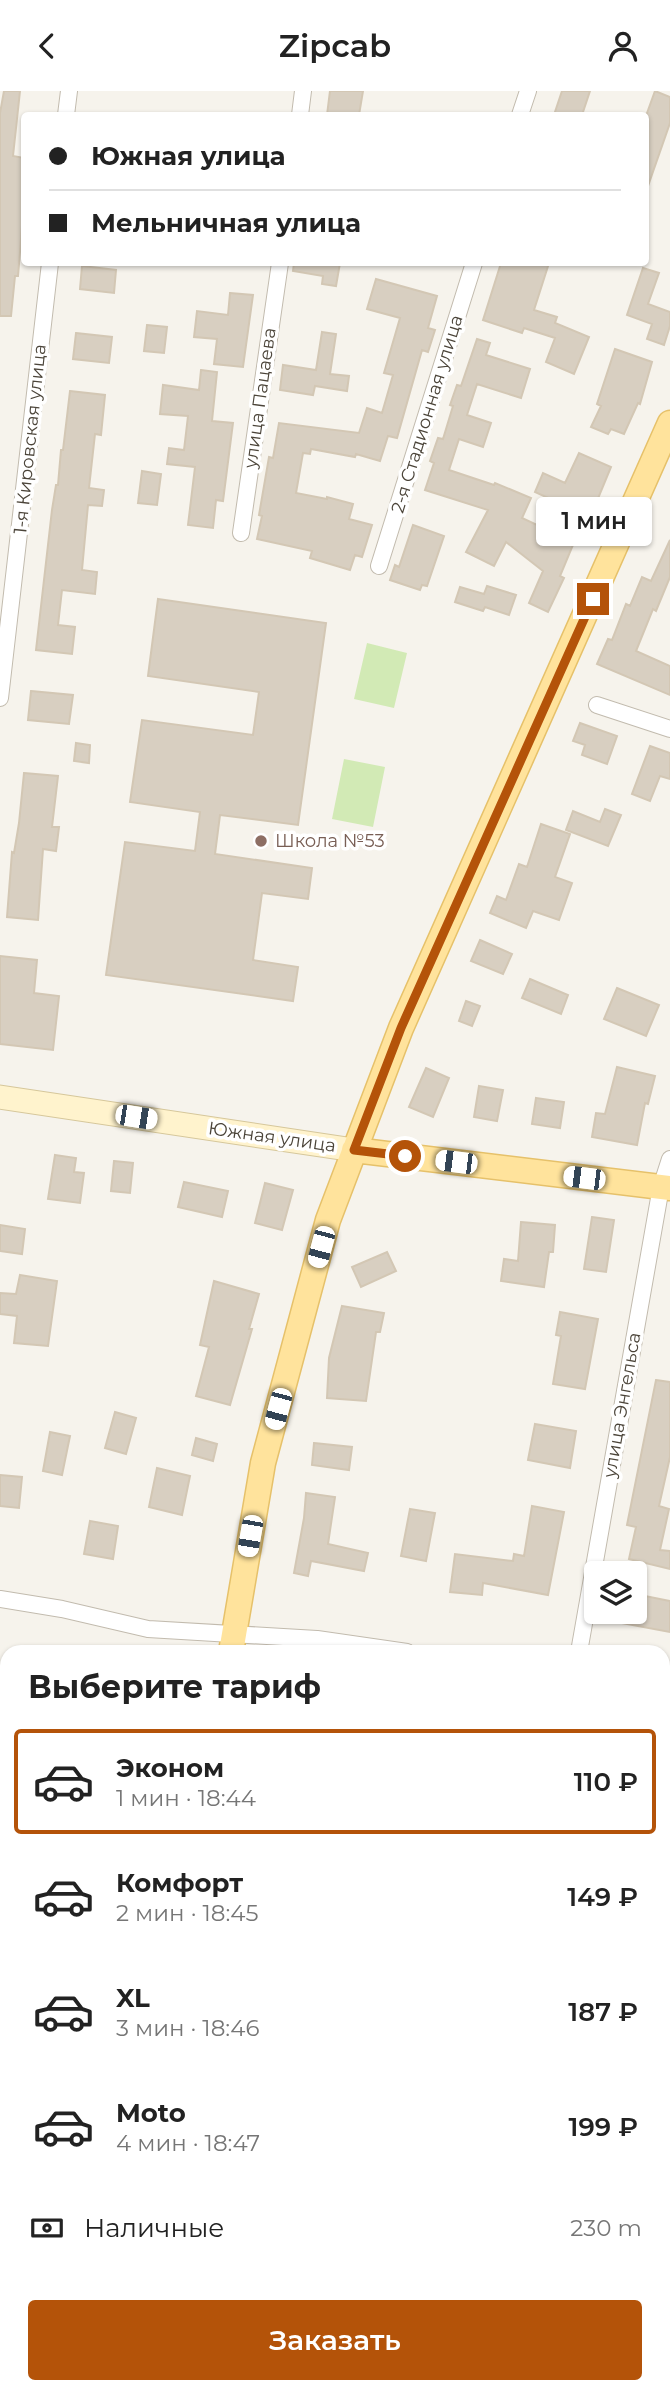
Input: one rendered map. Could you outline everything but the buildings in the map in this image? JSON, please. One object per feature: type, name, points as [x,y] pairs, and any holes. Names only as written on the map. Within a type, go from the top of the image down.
[{"type":"main road","points":[[232,1643],[263,1463],[328,1220],[401,1028],[670,423]]},
{"type":"main road","name":"Южная улица","points":[[354,1150],[665,1188]]},
{"type":"street","points":[[66,112],[69,91]]},
{"type":"street","points":[[300,112],[303,91]]},
{"type":"street","points":[[521,112],[528,91]]},
{"type":"street","name":"1-я Кировская улица","points":[[0,698],[50,266]]},
{"type":"street","name":"улица Пацаева","points":[[241,533],[280,266]]},
{"type":"street","name":"2-я Стадионная улица","points":[[379,566],[473,266]]},
{"type":"street","points":[[597,705],[670,729]]},
{"type":"street","name":"Южная улица","points":[[0,1097],[354,1150]]},
{"type":"street","name":"улица Энгельса","points":[[580,1645],[670,1160]]},
{"type":"street","points":[[0,1599],[232,1643],[317,1639],[359,1645]]},
{"type":"green space","points":[[367,643],[407,653],[394,708],[354,699]]},
{"type":"green space","points":[[344,759],[385,767],[373,827],[332,819]]},
{"type":"place","name":"Школа №53","points":[[261,841]]},
{"type":"route","points":[[405,1156],[354,1150],[401,1028],[593,599]]}]
